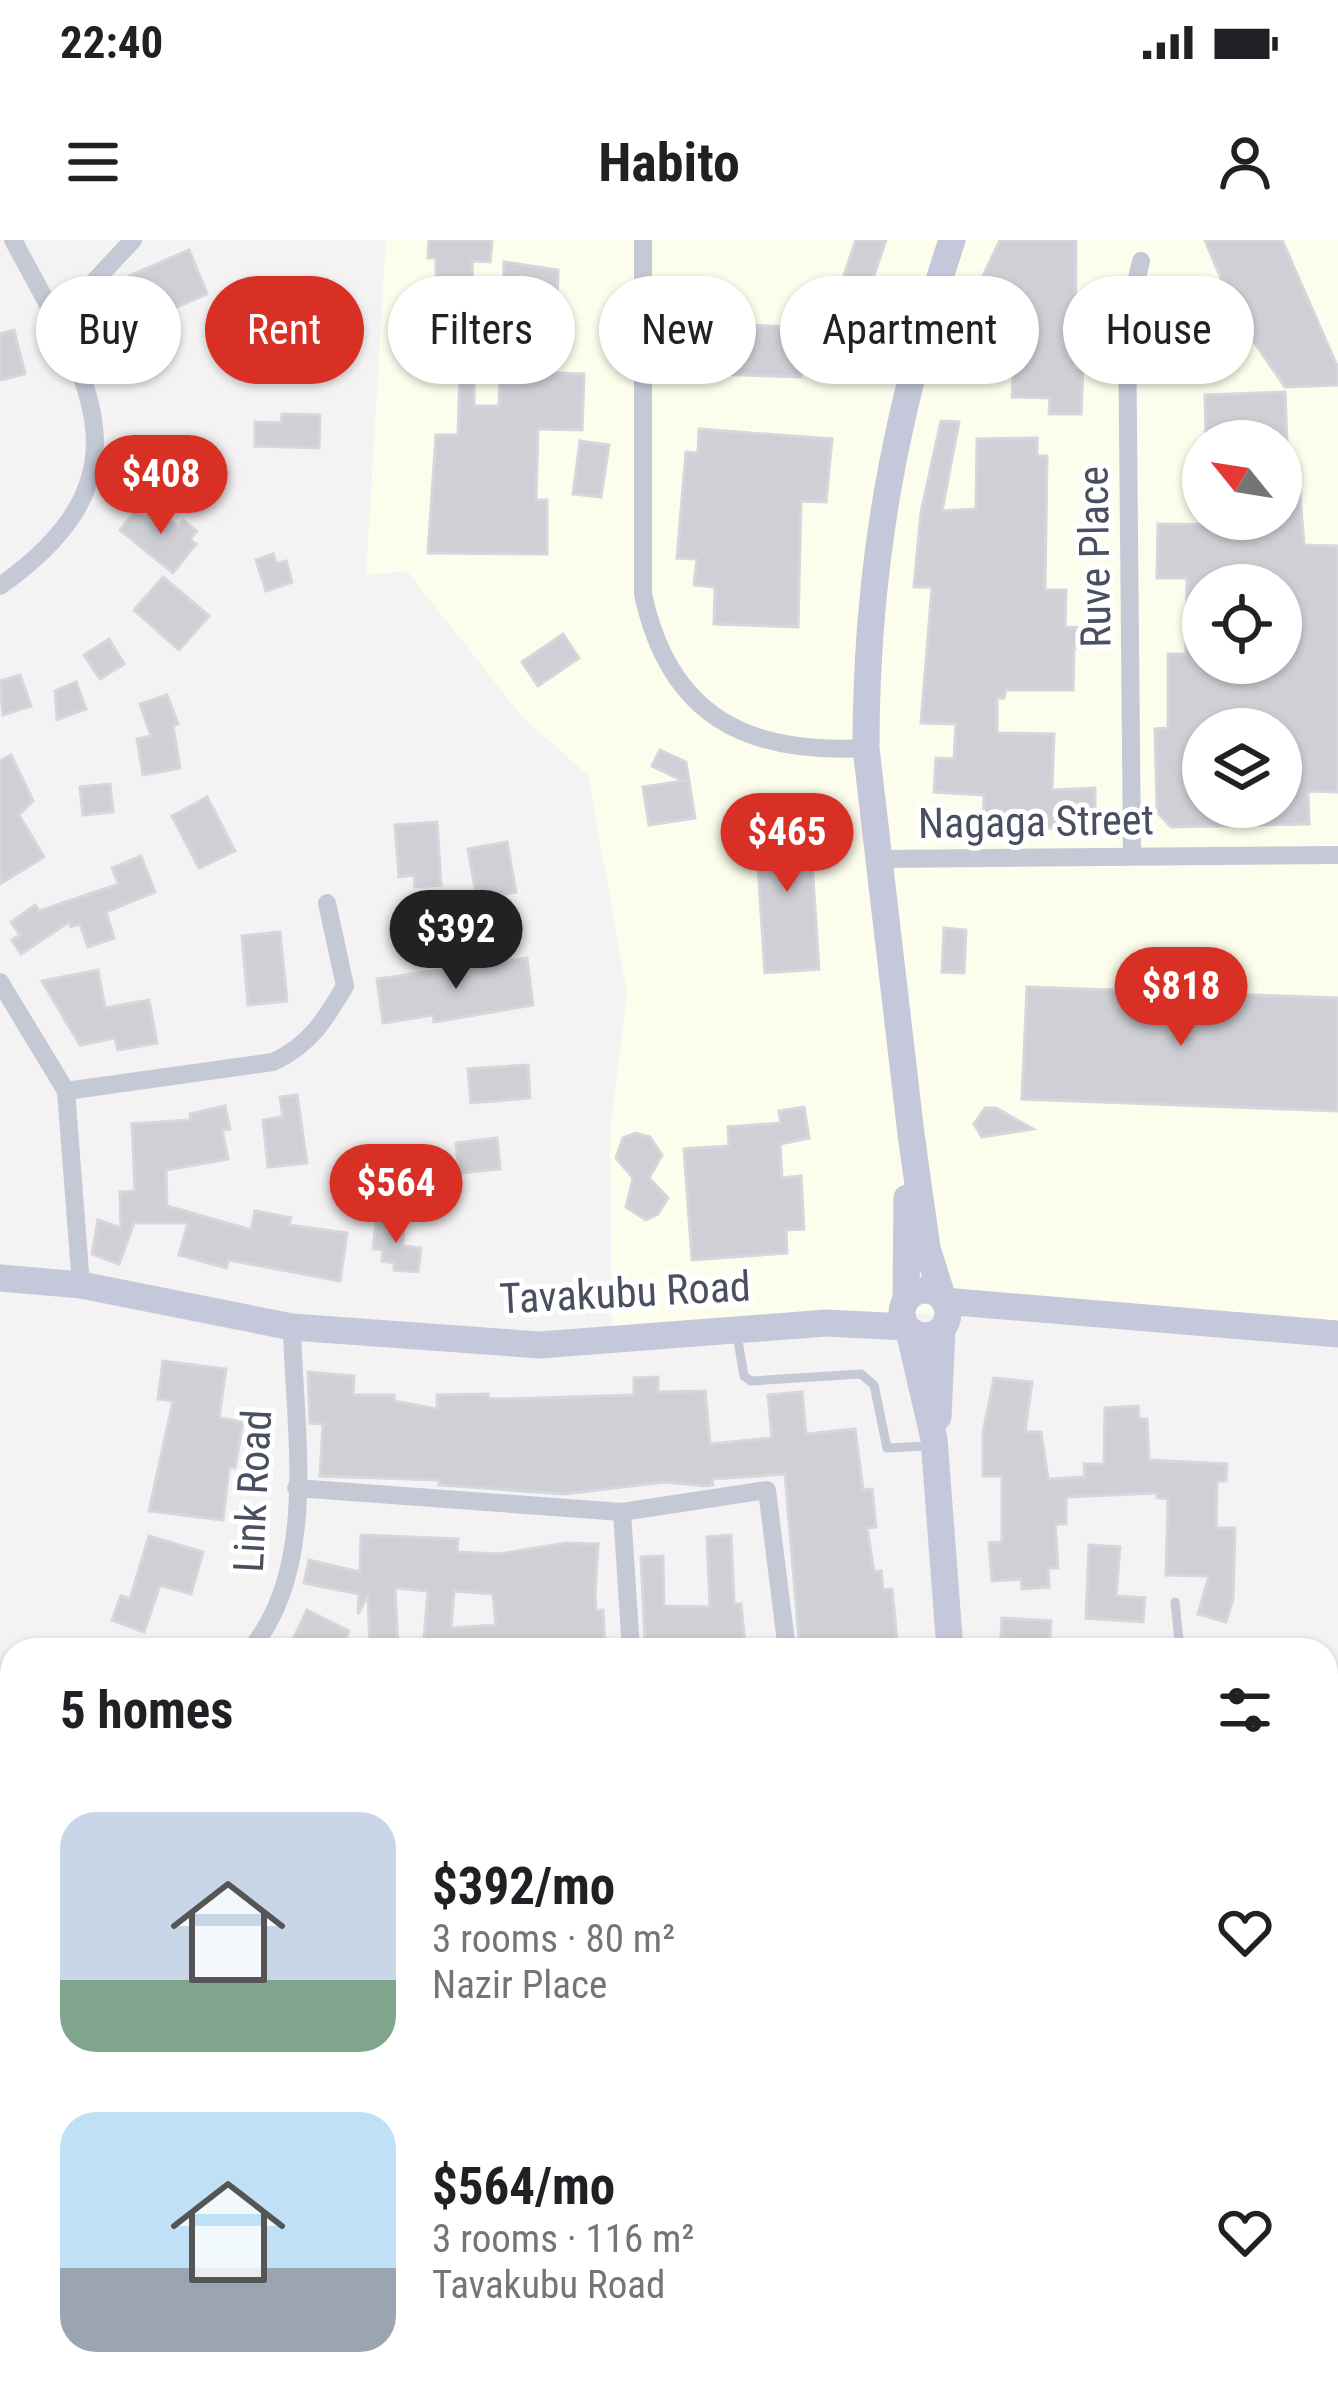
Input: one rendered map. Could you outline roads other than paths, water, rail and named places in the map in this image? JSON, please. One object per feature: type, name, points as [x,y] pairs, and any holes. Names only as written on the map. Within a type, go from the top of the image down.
[{"type":"main road","points":[[934,1442],[943,1314],[927,1248],[911,1134],[866,748],[868,636],[884,491],[918,343],[952,240]]},
{"type":"main road","points":[[911,1134],[906,1315],[934,1442],[949,1638]]},
{"type":"main road","name":"Tavakubu Road","points":[[0,1278],[81,1285],[292,1327],[540,1346],[906,1315]]},
{"type":"main road","points":[[906,1315],[928,1290],[943,1314]]},
{"type":"main road","points":[[943,1314],[1066,1315],[1338,1334]]},
{"type":"main road","points":[[906,1315],[926,1336],[943,1314]]},
{"type":"street","points":[[13,240],[36,282]]},
{"type":"street","points":[[99,276],[133,240]]},
{"type":"street","points":[[643,240],[643,594],[652,634],[697,707],[774,742],[826,750],[866,748]]},
{"type":"street","name":"Ruve Place","points":[[1132,854],[1127,320],[1142,262]]},
{"type":"street","points":[[0,586],[34,562],[73,517],[98,455],[84,384]]},
{"type":"street","name":"Nagaga Street","points":[[880,859],[1338,855]]},
{"type":"street","points":[[66,1091],[273,1062],[294,1052],[320,1029],[345,986],[327,903]]},
{"type":"street","points":[[0,982],[66,1091],[81,1285]]},
{"type":"street","name":"Link Road","points":[[260,1638],[291,1571],[296,1488],[292,1327]]},
{"type":"street","points":[[296,1488],[622,1512],[767,1490],[786,1638]]},
{"type":"street","points":[[622,1512],[630,1638]]},
{"type":"lane","points":[[736,1329],[744,1376],[751,1381],[861,1374],[874,1385],[887,1448],[934,1442]]},
{"type":"lane","points":[[1175,1602],[1179,1638]]}]
